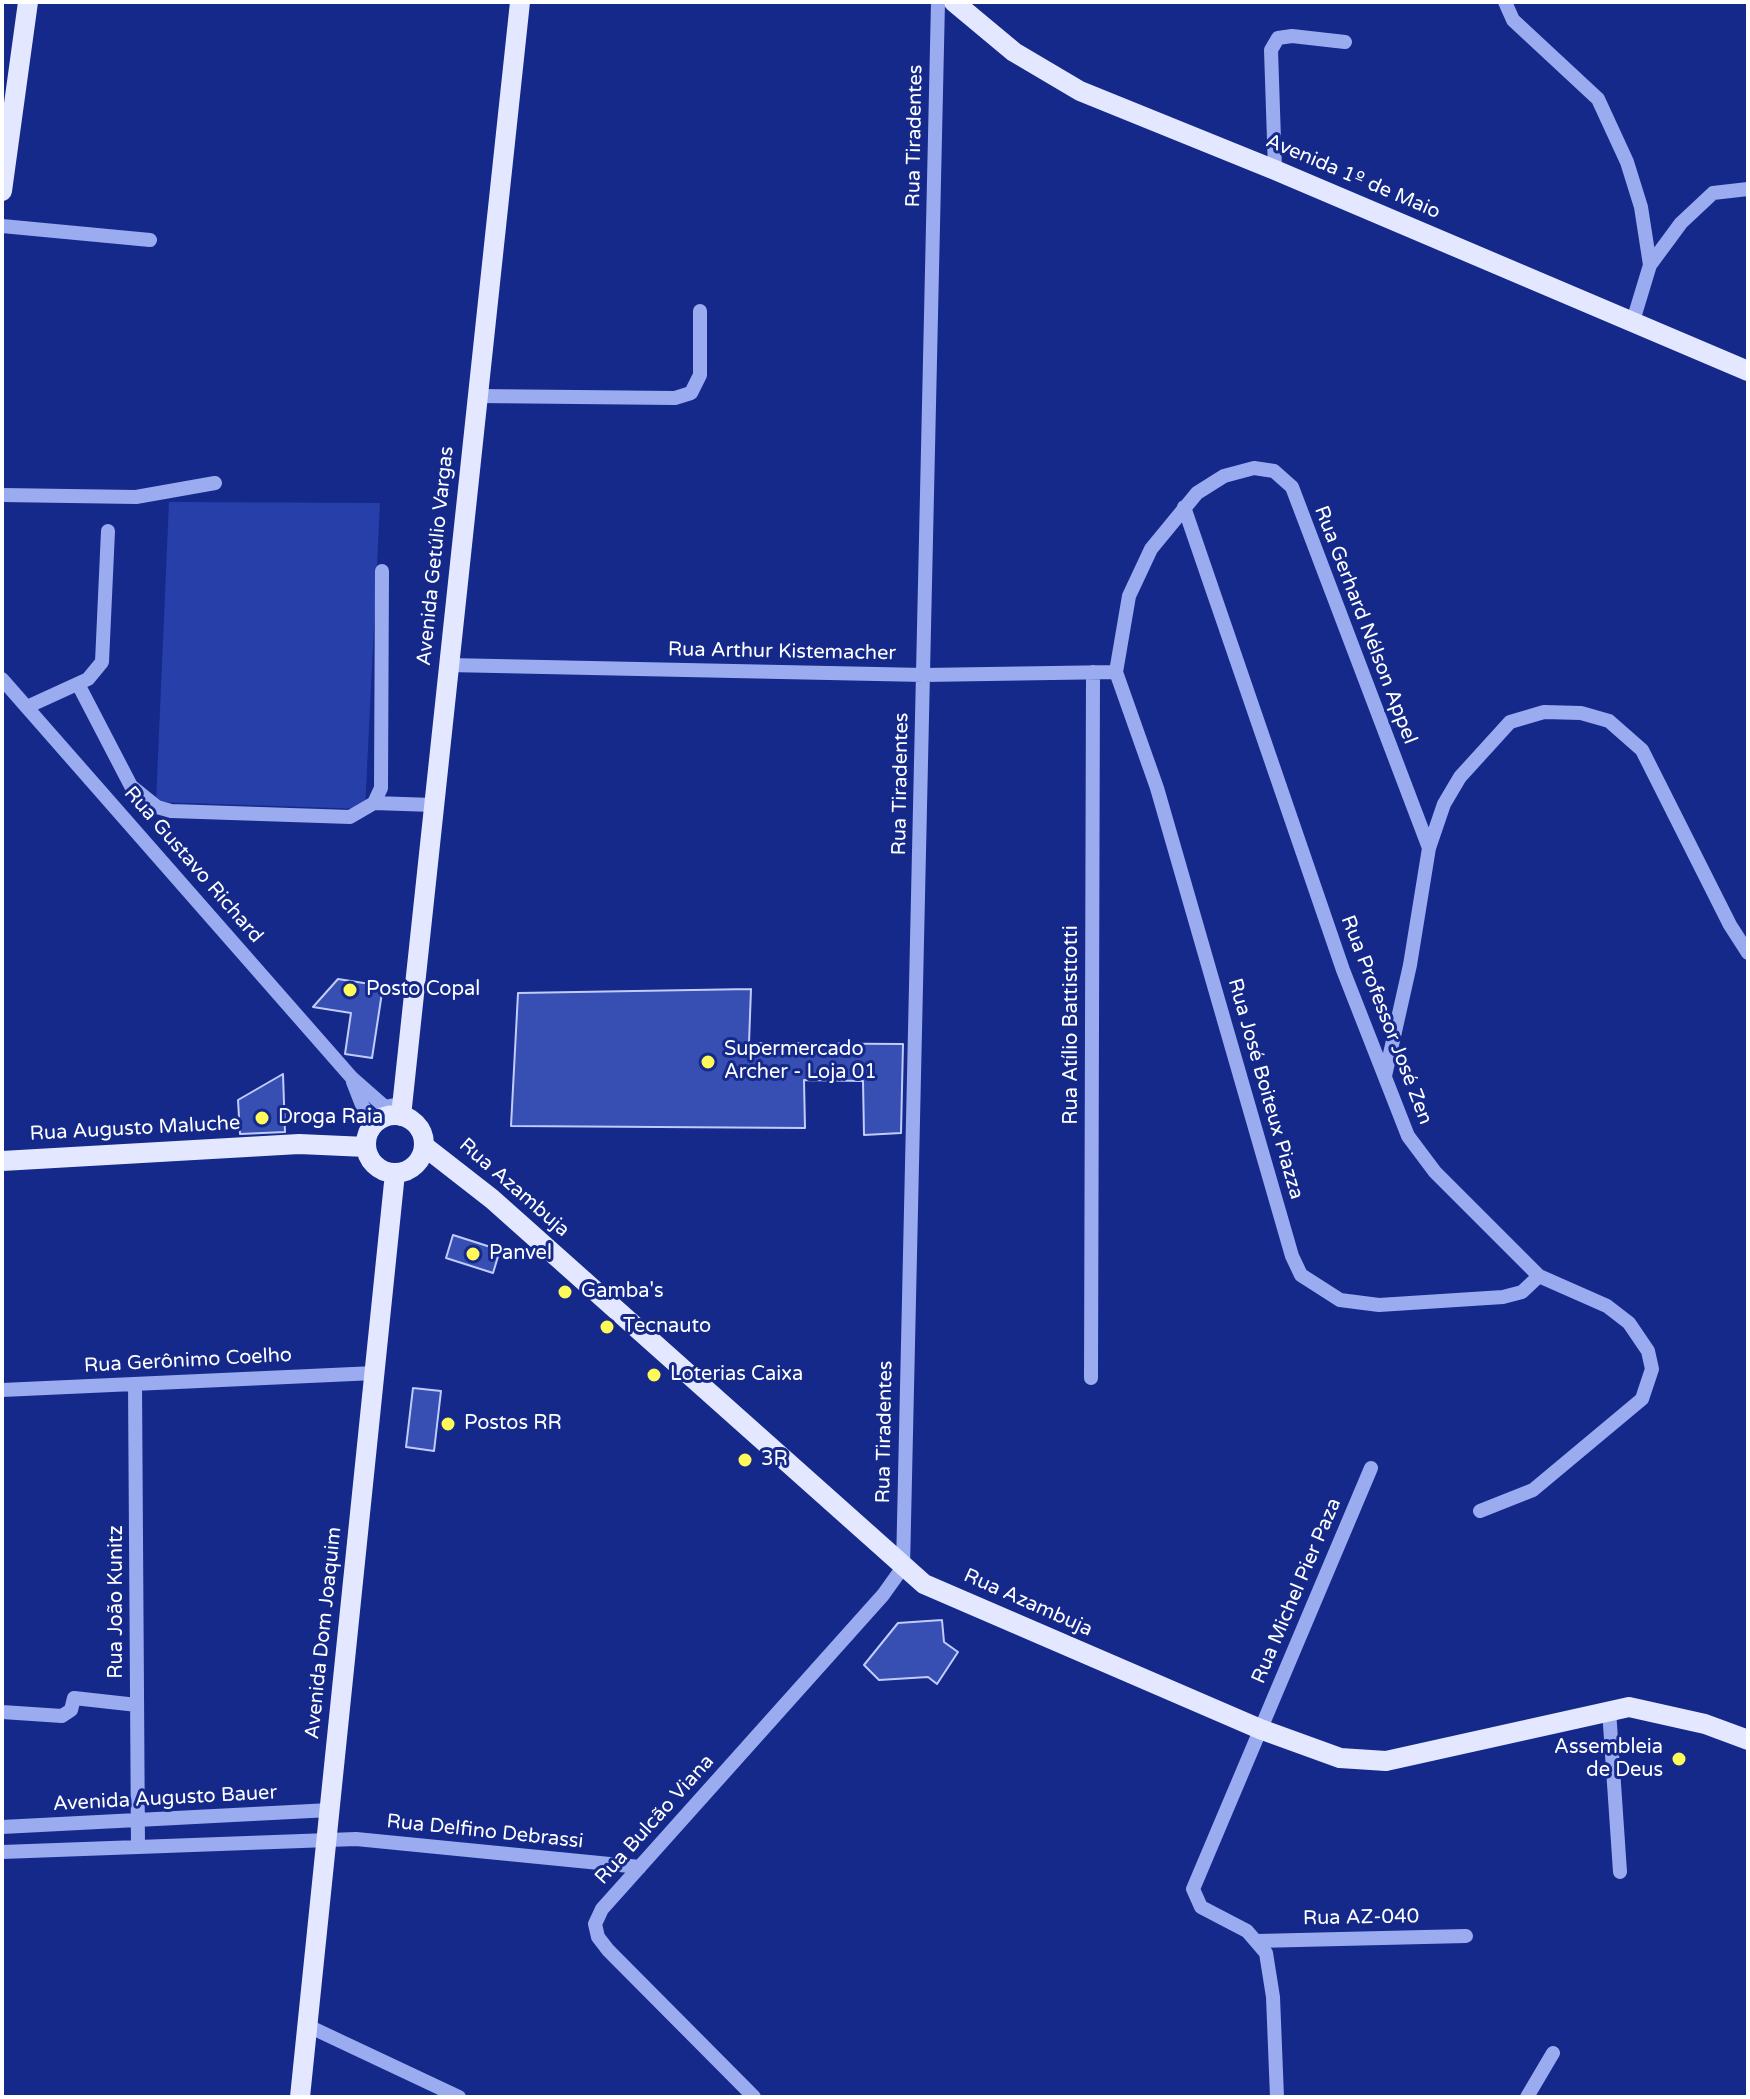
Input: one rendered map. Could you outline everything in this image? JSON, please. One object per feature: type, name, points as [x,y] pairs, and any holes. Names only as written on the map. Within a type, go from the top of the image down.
[{"type":"main road","points":[[2,191],[9,83],[28,2]]},
{"type":"main road","name":"Avenida Getúlio Vargas","points":[[402,1107],[520,2]]},
{"type":"main road","name":"Avenida 1º de Maio","points":[[954,2],[1014,52],[1080,91],[1275,170],[1748,371]]},
{"type":"main road","points":[[402,1107],[420,1130],[424,1146],[415,1165],[395,1173],[376,1166],[366,1147],[375,1123],[402,1107]]},
{"type":"main road","name":"Rua Augusto Maluche","points":[[2,1161],[299,1144],[366,1147]]},
{"type":"main road","name":"Rua Azambuja","points":[[424,1146],[492,1199],[924,1584],[1260,1729],[1340,1758],[1386,1761],[1629,1707],[1705,1724],[1748,1740]]},
{"type":"main road","name":"Avenida Dom Joaquim","points":[[300,2097],[395,1173]]},
{"type":"street","name":"Rua Tiradentes","points":[[903,1567],[938,2]]},
{"type":"street","points":[[1505,2],[1513,20],[1582,83],[1603,108],[1641,207],[1650,265]]},
{"type":"street","points":[[1275,170],[1271,50],[1278,38],[1292,36],[1345,42]]},
{"type":"street","points":[[1633,321],[1650,265],[1681,223],[1713,193],[1748,189]]},
{"type":"street","points":[[2,226],[150,240]]},
{"type":"street","points":[[477,396],[675,398],[691,393],[700,375],[700,311]]},
{"type":"street","name":"Rua Gerhard Nélson Appel","points":[[1116,672],[1129,596],[1151,549],[1184,507],[1197,493],[1224,476],[1254,468],[1274,471],[1292,487],[1429,848]]},
{"type":"street","points":[[2,495],[136,497],[215,483]]},
{"type":"street","name":"Rua Professor José Zen","points":[[1184,507],[1333,942],[1408,1136],[1435,1172],[1539,1276],[1607,1306],[1629,1323],[1648,1351],[1652,1369],[1642,1399],[1533,1490],[1480,1511]]},
{"type":"street","points":[[29,706],[78,684],[96,673],[102,662],[108,531]]},
{"type":"street","points":[[374,803],[381,788],[382,571]]},
{"type":"street","name":"Rua Arthur Kistemacher","points":[[448,665],[924,675],[1116,672]]},
{"type":"street","name":"Rua Atílio Battisttotti","points":[[1091,1378],[1093,672]]},
{"type":"street","name":"Rua José Boiteux Piazza","points":[[1116,672],[1157,788],[1292,1256],[1301,1275],[1340,1300],[1379,1305],[1503,1297],[1522,1292],[1539,1276]]},
{"type":"street","name":"Rua Gustavo Richard","points":[[2,679],[29,706],[352,1078],[385,1107],[402,1107]]},
{"type":"street","points":[[78,684],[131,786],[157,807],[171,811],[350,817],[374,803],[433,805]]},
{"type":"street","points":[[1385,1076],[1410,965],[1429,848],[1444,804],[1460,777],[1510,722],[1544,712],[1581,713],[1609,721],[1642,750],[1730,925],[1748,953]]},
{"type":"street","name":"Rua Gustavo Richard","points":[[352,1078],[362,1105],[375,1123]]},
{"type":"street","name":"Rua Gerônimo Coelho","points":[[2,1390],[375,1373]]},
{"type":"street","name":"Rua João Kunitz","points":[[135,1384],[138,1847]]},
{"type":"street","name":"Rua Michel Pier Paza","points":[[1257,1941],[1247,1931],[1201,1907],[1193,1889],[1371,1468]]},
{"type":"street","name":"Rua Bulcão Viana","points":[[754,2097],[598,1937],[595,1924],[602,1909],[875,1605],[903,1567]]},
{"type":"street","points":[[2,1712],[62,1716],[71,1710],[74,1698],[137,1705]]},
{"type":"street","points":[[1609,1710],[1620,1872]]},
{"type":"street","name":"Avenida Augusto Bauer","points":[[2,1827],[330,1810]]},
{"type":"street","name":"Rua Delfino Debrassi","points":[[327,1840],[356,1839],[640,1867]]},
{"type":"street","points":[[2,1852],[327,1840]]},
{"type":"street","name":"Rua AZ-040","points":[[1257,1941],[1466,1936]]},
{"type":"street","points":[[1257,1941],[1266,1953],[1271,1974],[1277,2097]]},
{"type":"street","points":[[308,2026],[459,2097]]},
{"type":"street","points":[[1527,2097],[1553,2053]]},
{"type":"shaded area","points":[[169,502],[380,503],[365,809],[156,802]]},
{"type":"building","points":[[338,979],[383,986],[372,1058],[345,1054],[351,1013],[313,1007]]},
{"type":"building","name":"Supermercado Archer - Loja 01","points":[[751,989],[749,1043],[903,1044],[901,1133],[864,1135],[863,1081],[804,1080],[805,1128],[511,1126],[518,993]]},
{"type":"building","name":"Droga Raia","points":[[283,1074],[285,1132],[240,1134],[238,1100]]},
{"type":"building","name":"Panvel","points":[[453,1235],[500,1250],[493,1273],[446,1258]]},
{"type":"building","points":[[413,1388],[441,1391],[434,1451],[406,1447]]},
{"type":"building","points":[[942,1620],[944,1642],[958,1652],[937,1684],[928,1677],[879,1680],[864,1665],[898,1623]]},
{"type":"place","name":"Posto Copal","points":[[350,990]]},
{"type":"place","name":"Supermercado Archer - Loja 01","points":[[708,1062]]},
{"type":"place","name":"Droga Raia","points":[[262,1118]]},
{"type":"place","name":"Panvel","points":[[473,1254]]},
{"type":"place","name":"Gamba's","points":[[565,1292]]},
{"type":"place","name":"Tecnauto","points":[[607,1327]]},
{"type":"place","name":"Loterias Caixa","points":[[654,1375]]},
{"type":"place","name":"Postos RR","points":[[448,1424]]},
{"type":"place","name":"3R","points":[[745,1460]]},
{"type":"place","name":"Assembleia de Deus","points":[[1679,1759]]}]
